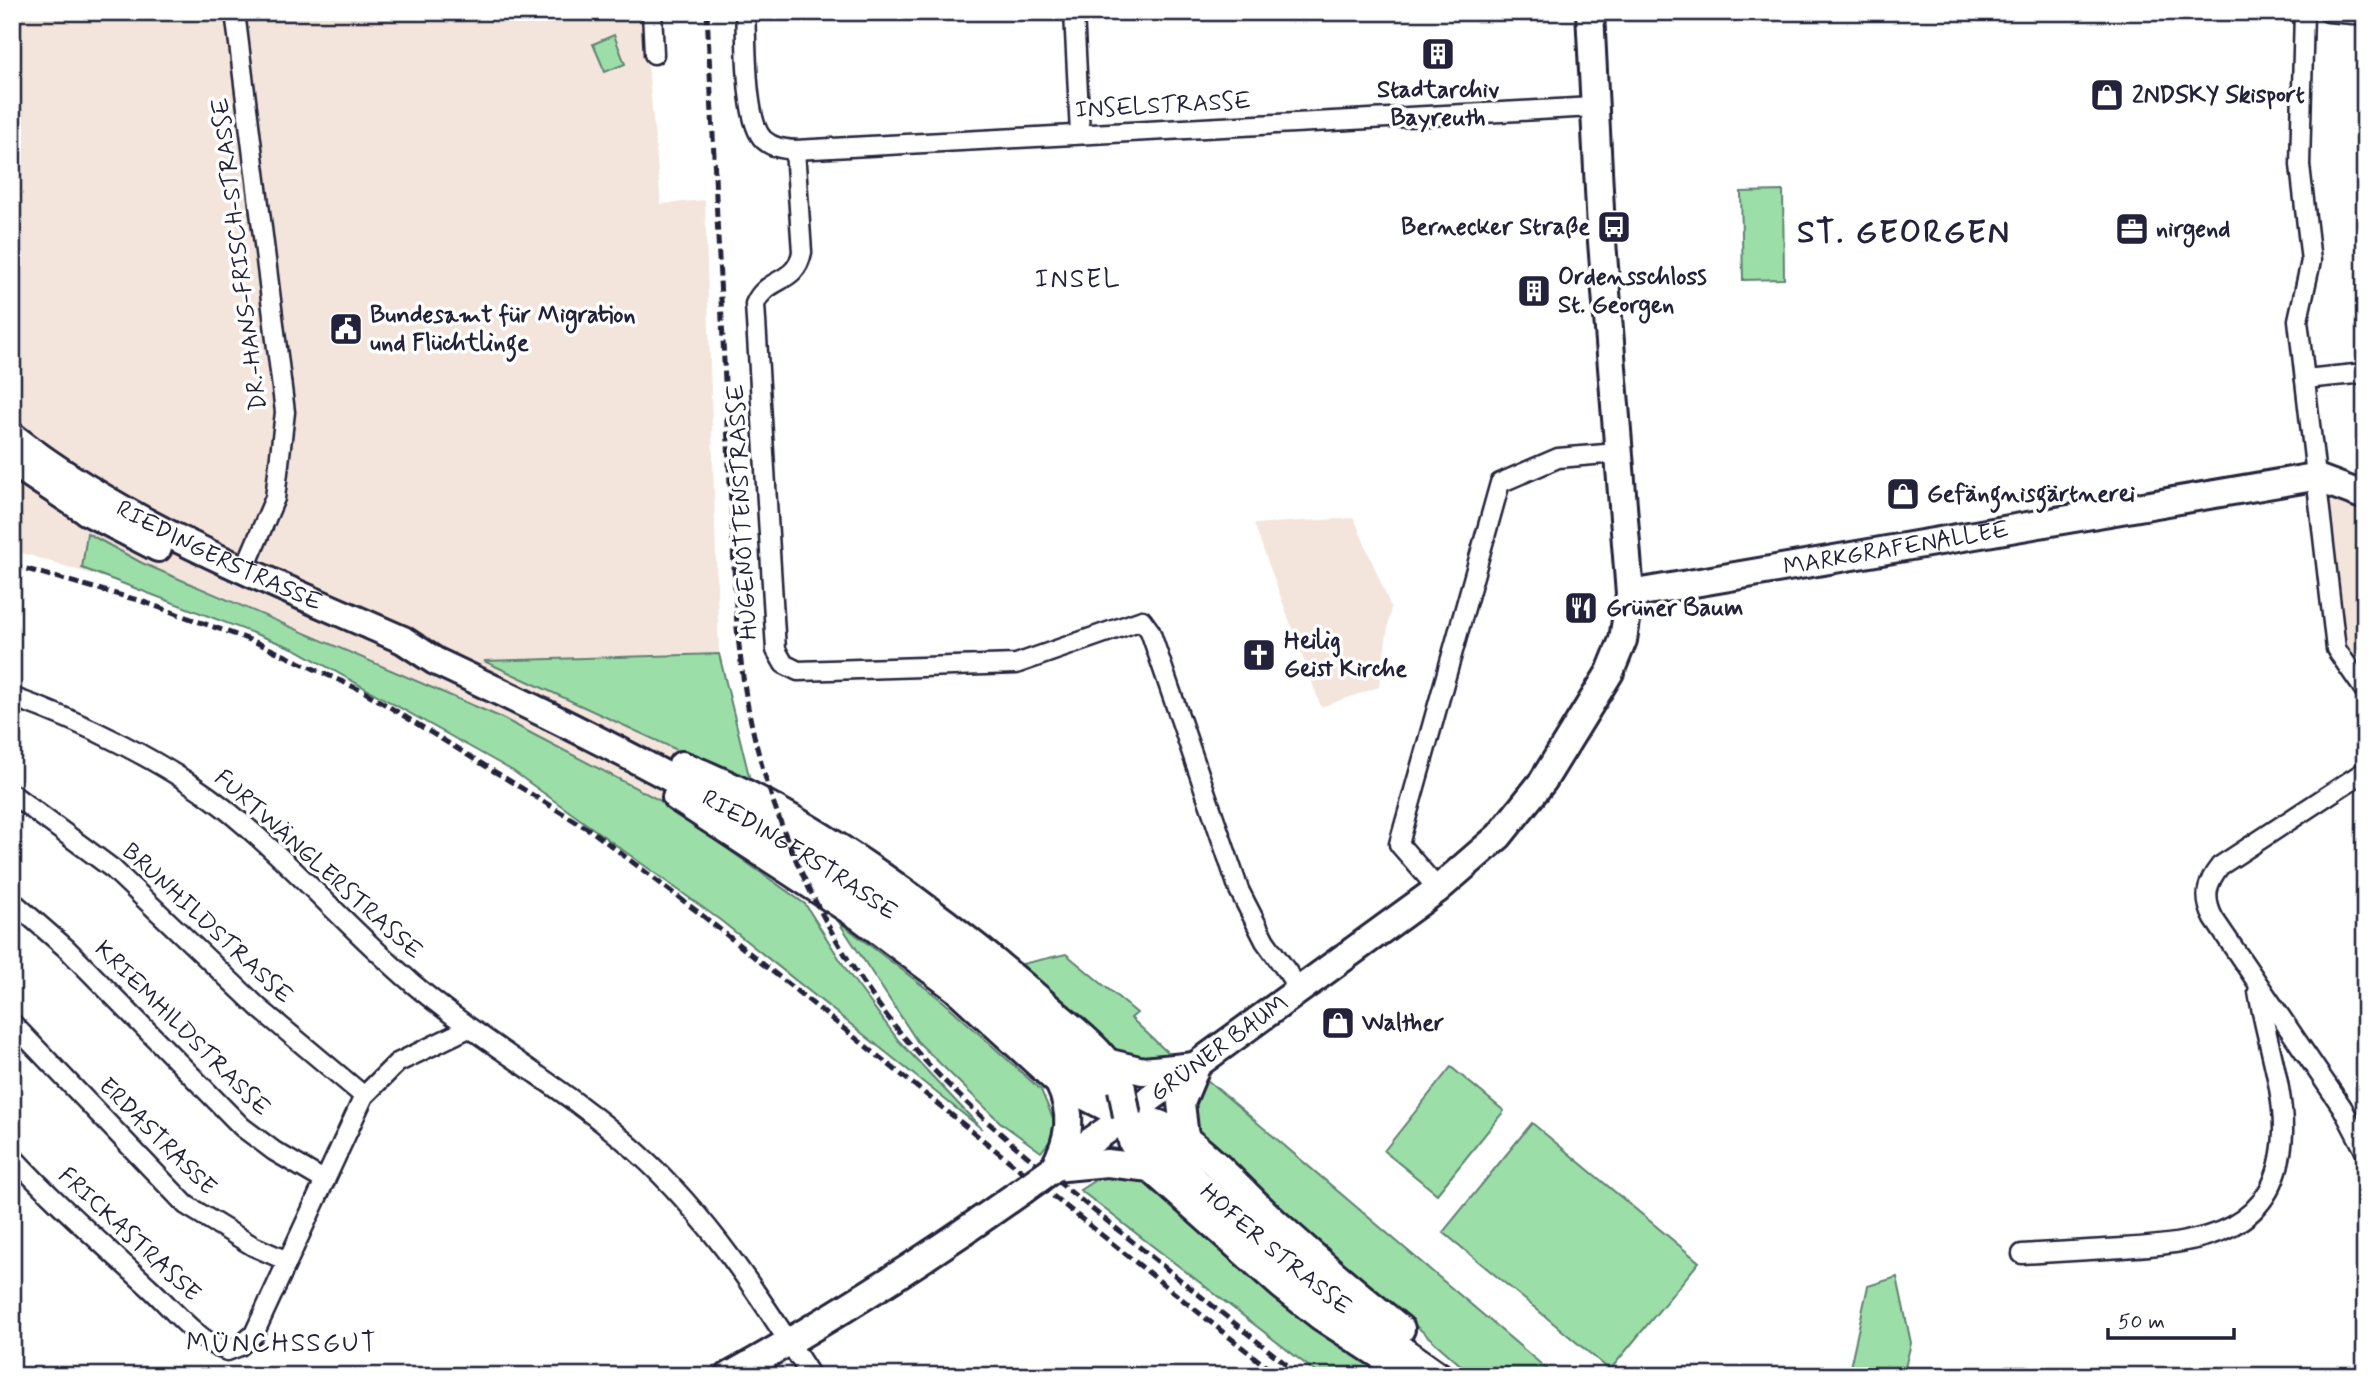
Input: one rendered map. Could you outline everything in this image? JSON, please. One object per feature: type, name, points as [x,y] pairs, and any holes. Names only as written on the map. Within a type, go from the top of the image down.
[{"type":"main road","points":[[1590,12],[1593,107],[1617,453],[1630,594]]},
{"type":"main road","name":"RIEDINGERSTRASSE","points":[[12,436],[47,463],[151,526],[403,640],[435,661],[603,743],[742,816],[874,900],[1014,1008],[1127,1114]]},
{"type":"main road","name":"RIEDINGERSTRASSE","points":[[12,462],[45,486],[143,541],[396,652],[435,661]]},
{"type":"main road","points":[[2315,477],[2365,496]]},
{"type":"main road","name":"MARKGRAFENALLEE","points":[[1630,594],[2315,477]]},
{"type":"main road","name":"GRÜNER BAUM","points":[[729,1376],[790,1342],[949,1242],[1438,890],[1499,836],[1543,781],[1609,672],[1623,640],[1630,594]]},
{"type":"main road","points":[[603,743],[658,755],[695,769],[768,807],[834,846],[983,951],[1110,1063],[1143,1071],[1197,1065],[1181,1104],[1185,1138]]},
{"type":"main road","points":[[603,743],[648,778],[911,953],[955,988],[1059,1083],[1127,1114],[1167,1126],[1185,1138],[1276,1223],[1455,1376]]},
{"type":"main road","points":[[1110,1063],[1127,1114],[1150,1168],[1311,1309],[1411,1376]]},
{"type":"main road","points":[[1059,1083],[1066,1098],[1069,1132],[1054,1168],[1107,1163],[1150,1168]]},
{"type":"main road","name":"HOFER STRASSE","points":[[1127,1114],[1213,1197],[1296,1270],[1439,1376]]},
{"type":"street","name":"DR.-HANS-FRISCH-STRASSE","points":[[235,12],[285,412],[275,498],[245,568]]},
{"type":"street","points":[[652,12],[654,54]]},
{"type":"street","name":"INSELSTRASSE","points":[[745,12],[752,116],[764,140],[777,148],[795,150],[1593,107]]},
{"type":"street","points":[[1074,12],[1080,134]]},
{"type":"street","points":[[2304,12],[2300,165],[2311,261],[2298,320],[2336,649],[2365,691]]},
{"type":"street","points":[[2328,12],[2365,15]]},
{"type":"street","name":"HUGENOTTENSTRASSE","points":[[795,150],[802,252],[800,264],[796,271],[764,289],[755,304],[776,650],[784,664],[798,671],[1016,664],[1142,620],[1150,631],[1239,890],[1265,941],[1301,991]]},
{"type":"street","points":[[2305,379],[2365,373]]},
{"type":"street","points":[[1438,890],[1399,844],[1500,483],[1558,458],[1617,453]]},
{"type":"street","name":"FURTWÄNGLERSTRASSE","points":[[12,697],[169,769],[224,808],[412,983],[469,1028],[584,1108],[685,1198],[790,1342],[811,1376]]},
{"type":"street","points":[[2365,771],[2220,866],[2211,877],[2206,893],[2210,911],[2330,1089],[2365,1151]]},
{"type":"street","name":"BRUNHILDSTRASSE","points":[[12,794],[113,869],[160,910],[259,1008],[364,1096]]},
{"type":"street","name":"KRIEMHILDSTRASSE","points":[[12,901],[67,949],[242,1127],[325,1181]]},
{"type":"street","points":[[2022,1254],[2183,1244],[2220,1233],[2254,1209],[2274,1176],[2283,1130],[2257,984]]},
{"type":"street","name":"ERDASTRASSE","points":[[12,1023],[186,1205],[241,1240],[287,1261]]},
{"type":"street","points":[[287,1261],[364,1096],[397,1063],[469,1028]]},
{"type":"street","name":"FRICKASTRASSE","points":[[12,1156],[41,1187],[214,1346],[227,1351],[240,1346],[254,1334],[287,1261]]},
{"type":"shaded area","points":[[12,12],[643,12],[661,204],[705,200],[719,654],[729,850],[268,628],[12,550]]},
{"type":"shaded area","points":[[2329,497],[2365,510],[2365,673],[2346,644]]},
{"type":"shaded area","points":[[1354,518],[1391,607],[1379,687],[1321,707],[1254,524]]},
{"type":"green space","points":[[614,35],[625,64],[605,72],[593,44]]},
{"type":"green space","points":[[1783,191],[1784,279],[1743,280],[1741,192]]},
{"type":"green space","points":[[87,533],[142,563],[500,717],[659,800],[805,904],[849,974],[899,1041],[982,1129],[720,920],[513,771],[295,649],[82,568]]},
{"type":"green space","points":[[719,654],[751,784],[484,661]]},
{"type":"green space","points":[[838,921],[944,1002],[1041,1090],[1055,1123],[1053,1137],[1041,1152],[1001,1123],[917,1041]]},
{"type":"green space","points":[[1066,954],[1137,1013],[1131,1018],[1168,1053],[1150,1061],[1113,1055],[1022,964]]},
{"type":"green space","points":[[1451,1067],[1504,1111],[1437,1194],[1384,1151]]},
{"type":"green space","points":[[1206,1079],[1555,1376],[1473,1376],[1194,1131],[1191,1099]]},
{"type":"green space","points":[[1532,1123],[1699,1262],[1610,1370],[1443,1232]]},
{"type":"green space","points":[[1125,1175],[1147,1184],[1258,1285],[1391,1376],[1321,1376],[1080,1190],[1097,1179]]},
{"type":"green space","points":[[1897,1277],[1911,1343],[1903,1376],[1848,1376],[1868,1286]]},
{"type":"railway","points":[[707,12],[737,628],[756,743],[792,851],[825,920],[864,984],[889,1018],[944,1081],[1037,1164],[1301,1376]]},
{"type":"railway","points":[[12,565],[141,601],[253,641],[365,692],[593,832],[698,912],[1278,1376]]},
{"type":"place","name":"Stadtarchiv Bayreuth","points":[[1438,54]]},
{"type":"place","name":"2NDSKY Skisport","points":[[2107,95]]},
{"type":"place","name":"Bernecker Straße","points":[[1614,227]]},
{"type":"place","name":"nirgend","points":[[2132,229]]},
{"type":"place","name":"Ordensschloss St. Georgen","points":[[1534,291]]},
{"type":"place","name":"Bundesamt für Migration und Flüchtlinge","points":[[346,329]]},
{"type":"place","name":"Gefängnisgärtnerei","points":[[1903,494]]},
{"type":"place","name":"Grüner Baum","points":[[1581,608]]},
{"type":"place","name":"Heilig Geist Kirche","points":[[1259,655]]},
{"type":"place","name":"Walther","points":[[1338,1023]]},
{"type":"district","name":"ST. GEORGEN","points":[[1904,233]]},
{"type":"district","name":"INSEL","points":[[1078,280]]},
{"type":"district","name":"MÜNCHSSGUT","points":[[282,1344]]}]
